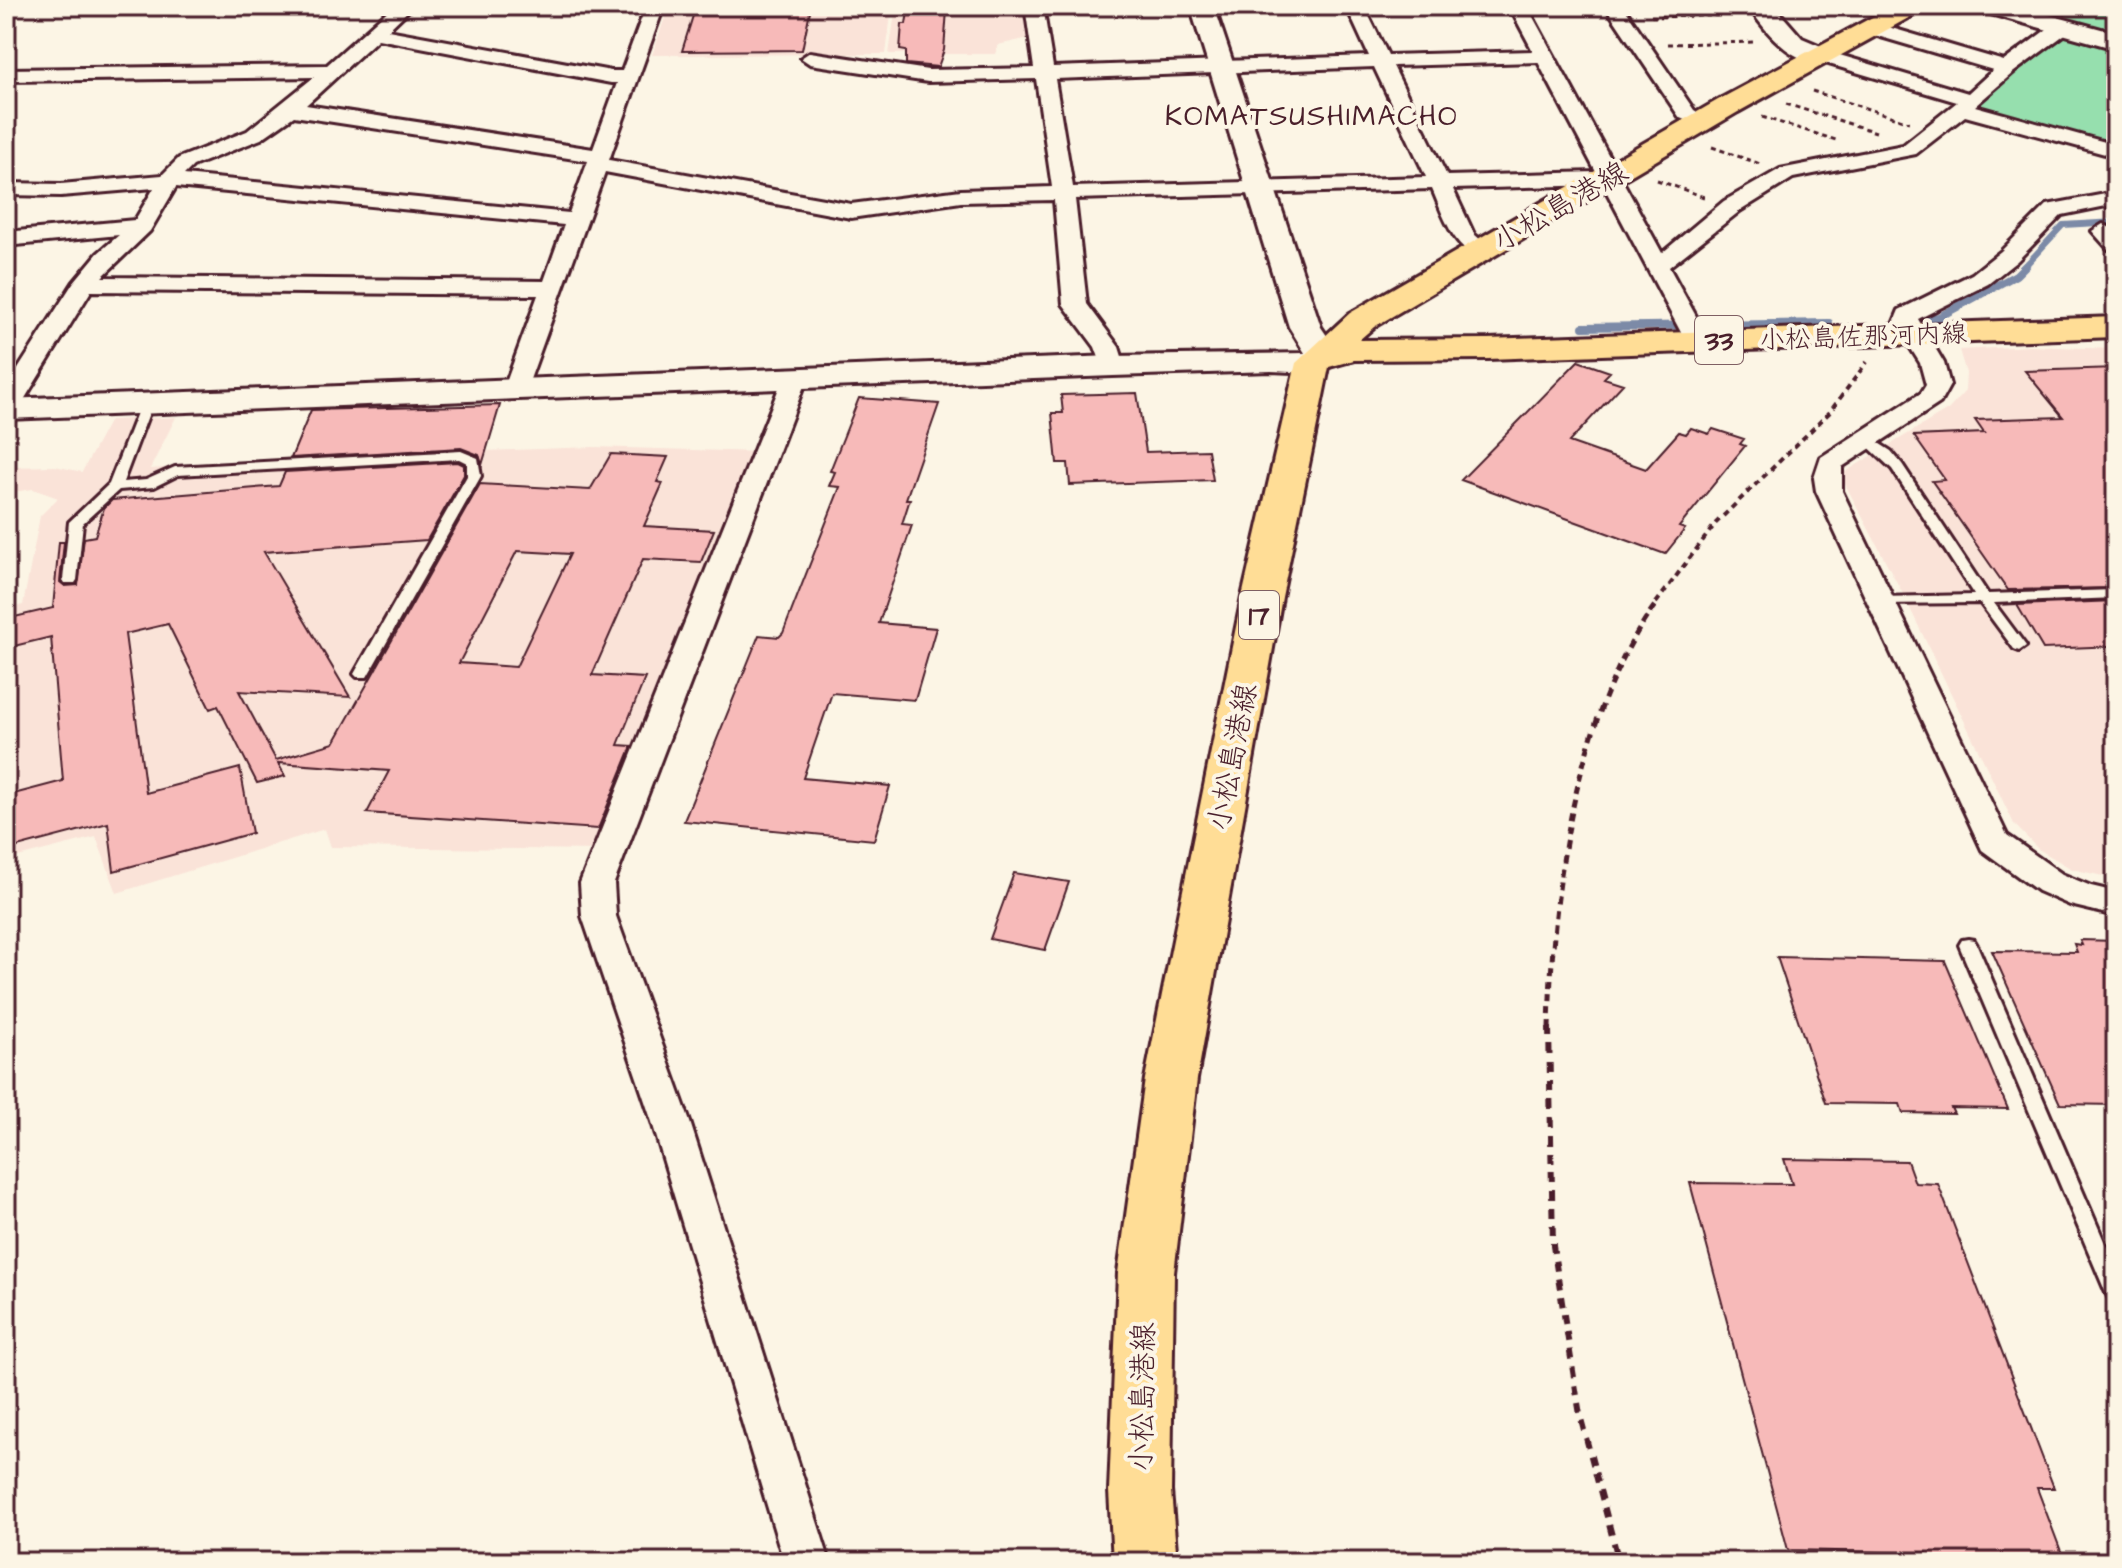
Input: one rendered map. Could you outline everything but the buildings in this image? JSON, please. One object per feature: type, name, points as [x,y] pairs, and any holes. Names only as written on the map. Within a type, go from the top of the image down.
[{"type":"main road","name":"小松島港線","points":[[1145,1562],[1140,1491],[1146,1273],[1171,1079],[1262,597],[1318,359],[1362,320],[1617,174],[1727,107],[1805,48],[1871,28],[1912,6]]},
{"type":"main road","name":"小松島佐那河内線","points":[[1318,359],[1354,350],[1488,349],[1691,330],[1860,337],[2116,327]]},
{"type":"street","points":[[6,408],[85,284],[106,258],[153,212],[167,180],[186,162],[254,135],[290,109],[404,6]]},
{"type":"street","points":[[515,391],[655,6]]},
{"type":"street","points":[[1034,6],[1064,194],[1075,304],[1080,315],[1099,332],[1111,350],[1113,366]]},
{"type":"street","points":[[6,408],[1318,359],[1202,6]]},
{"type":"street","points":[[1355,6],[1465,237],[1482,251]]},
{"type":"street","points":[[1518,6],[1543,56],[1617,174],[1654,263],[1691,330]]},
{"type":"street","points":[[1989,6],[2116,41]]},
{"type":"street","points":[[1764,10],[1805,48],[2116,151]]},
{"type":"street","points":[[1618,12],[1687,114],[1727,107]]},
{"type":"street","points":[[1871,28],[2007,68]]},
{"type":"street","points":[[1654,263],[1666,261],[1732,206],[1787,173],[1909,150],[1936,131],[2007,68],[2061,28]]},
{"type":"street","points":[[374,33],[611,77],[629,77]]},
{"type":"street","points":[[810,58],[928,76],[1543,56]]},
{"type":"street","points":[[6,75],[330,71]]},
{"type":"street","points":[[290,109],[599,161],[851,211],[961,196],[1617,174]]},
{"type":"street","points":[[6,189],[61,190],[167,180],[576,220]]},
{"type":"street","points":[[2116,198],[2055,210],[2009,256],[1980,279],[1907,315],[1906,322],[1932,363],[1938,385],[1931,398],[1830,463],[1827,478],[1829,491],[1994,842],[2023,868],[2060,889],[2116,904]]},
{"type":"street","points":[[6,239],[142,226]]},
{"type":"street","points":[[85,284],[552,288]]},
{"type":"street","points":[[795,378],[597,883],[599,916],[671,1122],[807,1562]]},
{"type":"lane","points":[[70,580],[76,522],[115,486],[146,405]]},
{"type":"lane","points":[[1866,439],[1897,467],[1984,599],[2019,646]]},
{"type":"lane","points":[[115,486],[149,484],[175,471],[461,455],[473,461],[474,476],[362,674]]},
{"type":"lane","points":[[1880,601],[2114,594]]},
{"type":"lane","points":[[1968,945],[2116,1293]]},
{"type":"path","points":[[1618,12],[1764,10]]},
{"type":"path","points":[[1642,45],[1805,48]]},
{"type":"path","points":[[1727,107],[1936,131]]},
{"type":"path","points":[[1727,107],[1915,145]]},
{"type":"path","points":[[1727,107],[1878,156]]},
{"type":"path","points":[[1727,107],[1787,173]]},
{"type":"path","points":[[1617,174],[1732,206]]},
{"type":"path","points":[[1619,1562],[1580,1415],[1553,1246],[1548,1085],[1550,979],[1562,868],[1578,782],[1610,688],[1644,620],[1716,523],[1829,413],[1869,360],[1868,349],[1860,337]]},
{"type":"shaded area","points":[[669,6],[892,6],[886,54],[652,55]]},
{"type":"shaded area","points":[[896,6],[1019,6],[1025,8],[1029,38],[998,45],[995,54],[889,54]]},
{"type":"shaded area","points":[[2029,346],[2116,349],[2116,879],[2072,869],[2038,849],[2014,824],[1904,596],[1845,484],[1845,472],[1949,409],[1965,391],[1966,373],[1959,350]]},
{"type":"shaded area","points":[[176,417],[150,469],[287,458],[593,447],[760,452],[601,850],[331,847],[325,829],[117,893],[96,837],[6,860],[6,609],[23,605],[40,516],[58,498],[33,489],[6,493],[6,467],[55,466],[82,472],[110,420]]},
{"type":"green space","points":[[2073,6],[2116,6],[2116,147],[1978,109],[1975,104],[2071,23],[2064,16]]},
{"type":"waterway","points":[[2024,267],[2063,225],[2116,222]]},
{"type":"waterway","points":[[1922,320],[1939,317],[2016,275],[2024,267]]},
{"type":"waterway","points":[[1583,327],[1829,323]]},
{"type":"district","name":"KOMATSUSHIMACHO","points":[[1312,115]]}]
